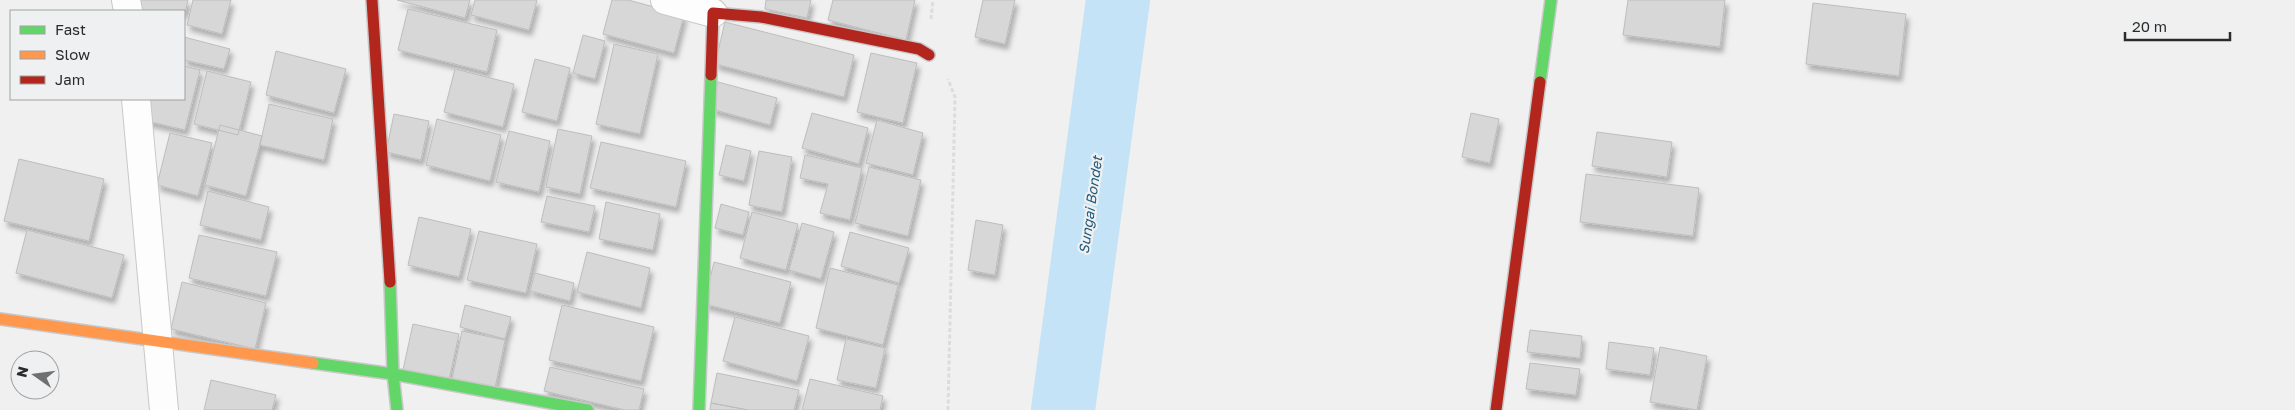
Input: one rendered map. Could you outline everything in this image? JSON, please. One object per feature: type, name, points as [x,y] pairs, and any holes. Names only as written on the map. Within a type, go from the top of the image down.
[{"type":"street","points":[[372,0],[388,230],[393,374],[397,410]]},
{"type":"street","points":[[665,0],[713,13],[775,19],[919,50],[929,54]]},
{"type":"street","points":[[1496,410],[1551,0]]},
{"type":"street","points":[[699,410],[713,13]]},
{"type":"street","points":[[136,100],[164,410]]},
{"type":"street","points":[[0,319],[393,374],[588,410]]},
{"type":"path","points":[[929,54],[946,74],[955,97],[948,410]]},
{"type":"building","points":[[131,0],[188,0],[185,13],[185,10],[138,10]]},
{"type":"building","points":[[193,0],[231,0],[222,34],[187,25]]},
{"type":"building","points":[[397,0],[470,0],[465,18]]},
{"type":"building","points":[[475,0],[537,0],[529,30],[471,15]]},
{"type":"building","points":[[612,0],[628,0],[684,15],[674,53],[603,34]]},
{"type":"building","points":[[766,0],[811,0],[807,18],[765,9]]},
{"type":"building","points":[[833,0],[915,0],[906,40],[828,20]]},
{"type":"building","points":[[983,0],[1015,0],[1005,44],[975,37]]},
{"type":"building","points":[[1628,0],[1725,0],[1720,47],[1623,35]]},
{"type":"building","points":[[1813,3],[1906,14],[1899,76],[1806,64]]},
{"type":"building","points":[[408,9],[497,30],[487,72],[398,50]]},
{"type":"building","points":[[725,22],[854,55],[844,97],[715,64]]},
{"type":"building","points":[[583,35],[605,41],[595,79],[573,73]]},
{"type":"building","points":[[185,37],[230,49],[224,69],[185,60]]},
{"type":"building","points":[[614,44],[658,54],[640,134],[596,124]]},
{"type":"building","points":[[276,51],[346,69],[334,113],[266,95]]},
{"type":"building","points":[[871,53],[917,63],[903,123],[857,112]]},
{"type":"building","points":[[535,59],[570,68],[557,121],[522,112]]},
{"type":"building","points":[[185,66],[200,70],[185,130],[138,119],[143,100],[185,100]]},
{"type":"building","points":[[455,69],[514,84],[503,127],[444,112]]},
{"type":"building","points":[[207,71],[251,82],[238,135],[194,124]]},
{"type":"building","points":[[718,82],[777,98],[770,125],[711,109]]},
{"type":"building","points":[[269,104],[333,119],[324,160],[260,145]]},
{"type":"building","points":[[812,113],[868,128],[859,164],[802,148]]},
{"type":"building","points":[[1471,113],[1499,119],[1490,163],[1462,157]]},
{"type":"building","points":[[394,114],[429,121],[421,160],[386,152]]},
{"type":"building","points":[[437,119],[501,135],[490,181],[426,165]]},
{"type":"building","points":[[877,120],[923,133],[913,175],[866,163]]},
{"type":"building","points":[[220,125],[262,136],[246,196],[205,185]]},
{"type":"building","points":[[558,129],[592,136],[580,194],[546,187]]},
{"type":"building","points":[[509,131],[550,141],[539,192],[496,182]]},
{"type":"building","points":[[1597,132],[1672,142],[1667,177],[1592,166]]},
{"type":"building","points":[[170,133],[212,143],[198,196],[157,185]]},
{"type":"building","points":[[601,142],[686,161],[676,207],[590,188]]},
{"type":"building","points":[[726,145],[751,151],[744,181],[719,175]]},
{"type":"building","points":[[759,151],[792,157],[782,212],[749,205]]},
{"type":"building","points":[[805,155],[862,168],[850,220],[820,213],[828,184],[800,178]]},
{"type":"building","points":[[19,159],[104,179],[89,241],[4,221]]},
{"type":"building","points":[[869,167],[921,180],[908,236],[855,223]]},
{"type":"building","points":[[1586,174],[1699,188],[1693,236],[1580,222]]},
{"type":"building","points":[[208,191],[269,207],[261,240],[200,225]]},
{"type":"building","points":[[547,196],[595,206],[589,232],[541,222]]},
{"type":"building","points":[[606,202],[660,214],[653,250],[599,239]]},
{"type":"building","points":[[721,204],[749,212],[743,235],[715,228]]},
{"type":"building","points":[[752,212],[798,224],[786,270],[740,258]]},
{"type":"building","points":[[419,217],[471,229],[459,277],[408,265]]},
{"type":"building","points":[[976,220],[1003,225],[995,275],[968,270]]},
{"type":"building","points":[[802,223],[834,232],[821,279],[789,270]]},
{"type":"building","points":[[27,230],[124,255],[112,298],[16,273]]},
{"type":"building","points":[[479,231],[537,244],[526,293],[467,280]]},
{"type":"building","points":[[850,232],[909,248],[899,283],[841,266]]},
{"type":"building","points":[[199,235],[277,252],[266,296],[189,278]]},
{"type":"building","points":[[587,252],[650,268],[641,308],[577,292]]},
{"type":"building","points":[[714,262],[791,282],[780,323],[704,304]]},
{"type":"building","points":[[830,268],[898,285],[883,345],[816,328]]},
{"type":"building","points":[[535,273],[574,283],[570,301],[530,291]]},
{"type":"building","points":[[182,282],[266,303],[255,349],[171,329]]},
{"type":"building","points":[[465,305],[511,317],[505,339],[460,327]]},
{"type":"building","points":[[562,305],[654,327],[641,381],[549,360]]},
{"type":"building","points":[[735,317],[809,336],[797,381],[723,361]]},
{"type":"building","points":[[413,324],[459,334],[449,380],[403,370]]},
{"type":"building","points":[[1530,330],[1582,336],[1580,358],[1527,352]]},
{"type":"building","points":[[462,331],[505,340],[495,388],[452,379]]},
{"type":"building","points":[[846,339],[885,348],[876,388],[837,380]]},
{"type":"building","points":[[1609,342],[1654,348],[1650,375],[1606,369]]},
{"type":"building","points":[[1660,347],[1707,356],[1697,410],[1650,402]]},
{"type":"building","points":[[1530,363],[1580,369],[1576,395],[1526,389]]},
{"type":"building","points":[[550,367],[644,389],[639,410],[625,410],[544,391]]},
{"type":"building","points":[[717,373],[799,390],[794,410],[748,410],[711,403]]},
{"type":"building","points":[[810,379],[883,396],[880,410],[802,410]]},
{"type":"building","points":[[211,380],[276,395],[272,410],[204,410]]},
{"type":"building","points":[[711,403],[748,410],[710,410]]},
{"type":"waterway","name":"Sungai Bondet","points":[[1063,410],[1118,0]]},
{"type":"traffic: fast","points":[[1540,82],[1551,0]]},
{"type":"traffic: fast","points":[[699,410],[711,75]]},
{"type":"traffic: fast","points":[[390,282],[393,374],[397,410]]},
{"type":"traffic: fast","points":[[313,363],[393,374],[588,410]]},
{"type":"traffic: slow","points":[[0,319],[313,363]]},
{"type":"traffic: jam","points":[[372,0],[390,282]]},
{"type":"traffic: jam","points":[[711,75],[713,13],[761,17],[919,49],[929,55]]},
{"type":"traffic: jam","points":[[1496,410],[1540,82]]}]
